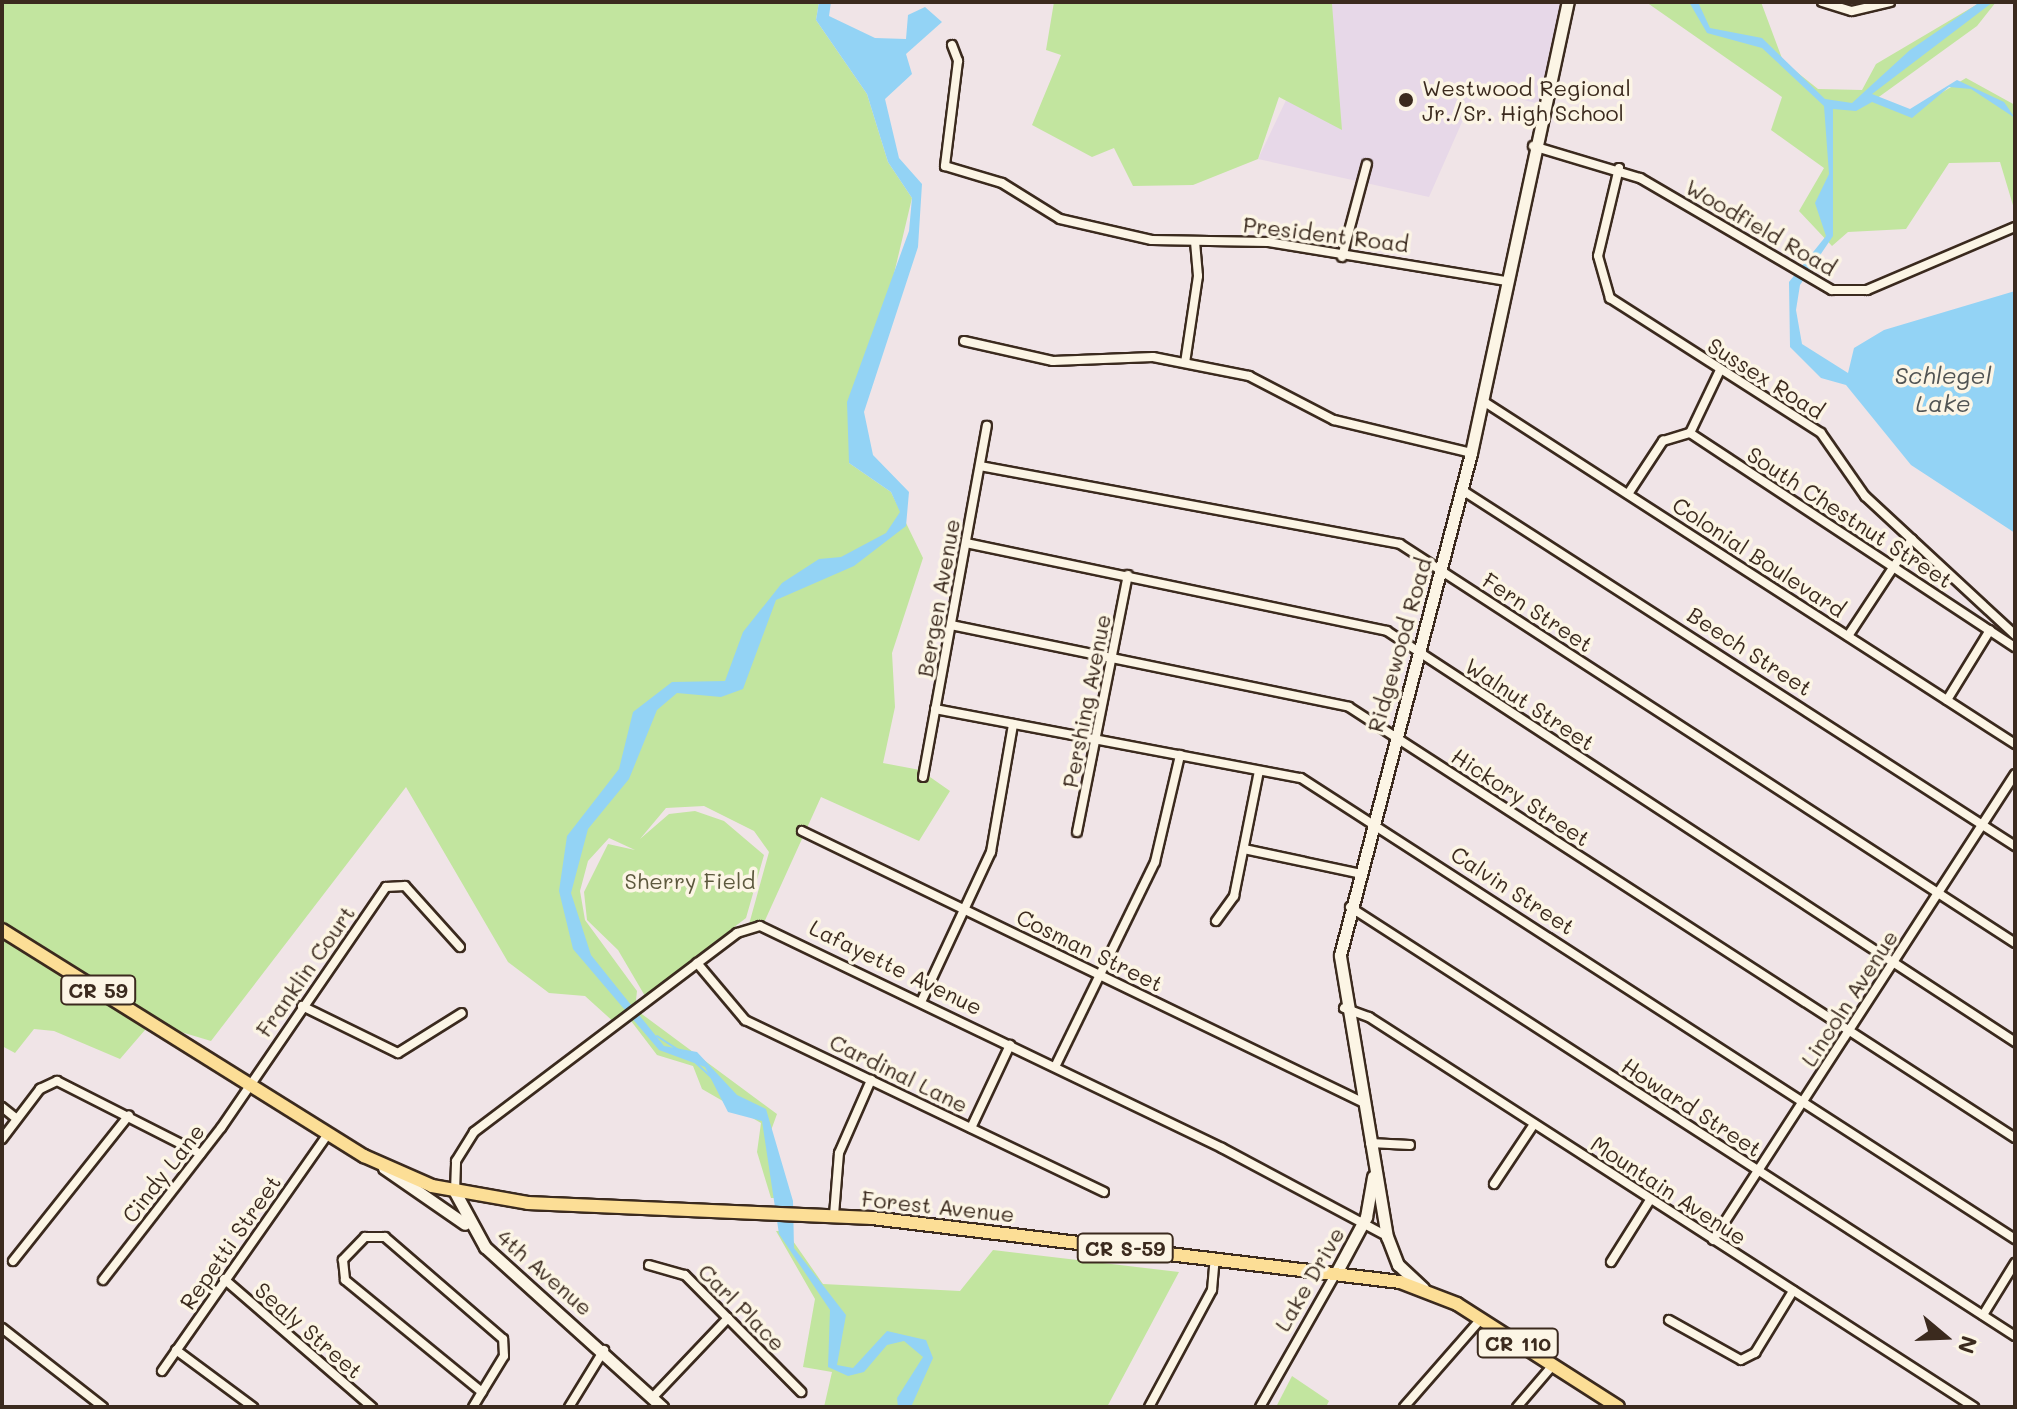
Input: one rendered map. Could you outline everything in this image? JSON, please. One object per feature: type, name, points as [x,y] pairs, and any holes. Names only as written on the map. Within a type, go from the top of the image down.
[{"type":"main road","name":"Ridgewood Road","points":[[1419,1287],[1398,1265],[1387,1237],[1344,1008],[1340,955],[1357,873],[1471,453],[1533,146],[1568,2]]},
{"type":"main road","name":"CR 59","points":[[2,930],[378,1164],[455,1192]]},
{"type":"main road","points":[[378,1164],[469,1227]]},
{"type":"main road","name":"Lake Drive","points":[[1336,1273],[1364,1222],[1374,1164]]},
{"type":"main road","name":"Forest Avenue","points":[[455,1192],[528,1203],[834,1215],[1215,1258],[1419,1287]]},
{"type":"main road","name":"4th Avenue","points":[[455,1192],[469,1227],[662,1407]]},
{"type":"main road","name":"CR 110","points":[[1419,1287],[1481,1319],[1618,1407]]},
{"type":"street","points":[[1822,2],[1852,11],[1890,2]]},
{"type":"street","name":"President Road","points":[[952,45],[958,61],[945,166],[1002,183],[1075,224],[1195,243],[1249,240],[1506,281]]},
{"type":"street","name":"Woodfield Road","points":[[1533,146],[1619,168],[1795,272],[1832,290],[1867,290],[2015,227]]},
{"type":"street","points":[[1342,257],[1367,164]]},
{"type":"street","name":"Sussex Road","points":[[1619,168],[1598,256],[1602,287],[1628,314],[1821,433],[1865,496],[2015,635]]},
{"type":"street","points":[[1185,363],[1198,276],[1195,243]]},
{"type":"street","points":[[964,341],[1071,363],[1137,356],[1185,363],[1264,381],[1342,422],[1471,453]]},
{"type":"street","points":[[1628,494],[1663,441],[1690,433],[1720,370]]},
{"type":"street","name":"Colonial Boulevard","points":[[1483,401],[2015,744]]},
{"type":"street","name":"Bergen Avenue","points":[[923,777],[987,426]]},
{"type":"street","name":"South Chestnut Street","points":[[1690,433],[2015,647]]},
{"type":"street","name":"Fern Street","points":[[980,466],[1400,544],[2015,943]]},
{"type":"street","name":"Beech Street","points":[[1462,490],[2015,846]]},
{"type":"street","points":[[1848,636],[1912,539]]},
{"type":"street","name":"Walnut Street","points":[[966,543],[1366,621],[1417,651],[2015,1042]]},
{"type":"street","name":"Pershing Avenue","points":[[1077,832],[1128,575]]},
{"type":"street","name":"Hickory Street","points":[[951,625],[1338,702],[1394,735],[2015,1138]]},
{"type":"street","points":[[1947,700],[1990,630]]},
{"type":"street","name":"Calvin Street","points":[[935,709],[1301,778],[1372,819],[2015,1239]]},
{"type":"street","points":[[921,1002],[966,910],[997,829],[1013,724]]},
{"type":"street","points":[[1055,1067],[1155,862],[1180,755]]},
{"type":"street","points":[[1216,921],[1234,896],[1259,771]]},
{"type":"street","name":"Lincoln Avenue","points":[[1713,1240],[2015,774]]},
{"type":"street","name":"Cosman Street","points":[[802,831],[1362,1102]]},
{"type":"street","points":[[1244,849],[1357,873]]},
{"type":"street","name":"Franklin Court","points":[[247,1084],[394,883],[460,947]]},
{"type":"street","name":"Howard Street","points":[[1349,907],[2015,1336]]},
{"type":"street","name":"Lafayette Avenue","points":[[455,1192],[456,1161],[474,1132],[740,931],[760,926],[1055,1067],[1364,1222],[1387,1237]]},
{"type":"street","name":"Cardinal Lane","points":[[697,963],[745,1020],[1104,1192]]},
{"type":"street","points":[[302,1006],[398,1053],[462,1013]]},
{"type":"street","name":"Mountain Avenue","points":[[1344,1008],[1369,1017],[1974,1407]]},
{"type":"street","points":[[971,1128],[1010,1045]]},
{"type":"street","points":[[834,1215],[839,1153],[871,1080]]},
{"type":"street","points":[[2,1139],[17,1119],[57,1081],[201,1154]]},
{"type":"street","name":"Cindy Lane","points":[[103,1280],[201,1154],[247,1084]]},
{"type":"street","points":[[2,1107],[17,1119]]},
{"type":"street","points":[[13,1261],[129,1115]]},
{"type":"street","points":[[1494,1184],[1534,1124]]},
{"type":"street","name":"Repetti Street","points":[[162,1371],[328,1134]]},
{"type":"street","points":[[1370,1143],[1410,1145]]},
{"type":"street","points":[[1611,1262],[1650,1200]]},
{"type":"street","points":[[473,1407],[504,1356],[503,1339],[385,1237],[365,1237],[343,1260],[345,1280],[482,1392]]},
{"type":"street","points":[[1149,1407],[1212,1290],[1215,1258]]},
{"type":"street","points":[[1983,1315],[2015,1263]]},
{"type":"street","name":"Carl Place","points":[[649,1265],[678,1270],[801,1392]]},
{"type":"street","name":"Lake Drive","points":[[1260,1407],[1336,1273]]},
{"type":"street","name":"Sealy Street","points":[[224,1279],[372,1407]]},
{"type":"street","points":[[1669,1320],[1741,1360],[1755,1353],[1793,1291]]},
{"type":"street","points":[[653,1397],[728,1318]]},
{"type":"street","points":[[1404,1407],[1481,1319]]},
{"type":"street","points":[[2,1328],[103,1407]]},
{"type":"street","points":[[176,1350],[253,1407]]},
{"type":"street","points":[[569,1407],[604,1350]]},
{"type":"street","points":[[1517,1407],[1553,1365]]},
{"type":"shaded area","name":"Westwood Regional Jr./Sr. High School","points":[[1307,2],[1568,2],[1543,105],[1477,88],[1429,197],[1258,159],[1332,4]]},
{"type":"green space","name":"Sherry Field","points":[[2,2],[819,2],[816,20],[867,94],[888,162],[912,198],[849,463],[891,492],[923,558],[892,653],[895,707],[883,763],[920,770],[950,791],[919,841],[821,797],[762,927],[748,928],[769,852],[754,831],[704,806],[666,808],[640,839],[669,814],[695,811],[724,821],[764,855],[746,918],[645,996],[618,950],[587,920],[584,892],[608,844],[635,850],[609,838],[588,861],[580,891],[585,920],[637,991],[635,1009],[777,1114],[769,1136],[782,1198],[771,1198],[757,1152],[761,1123],[702,1089],[693,1066],[657,1055],[628,1017],[616,1024],[585,996],[549,993],[508,962],[406,787],[211,1041],[151,1023],[120,1059],[54,1031],[34,1029],[15,1053],[2,1046]]},
{"type":"green space","points":[[1054,2],[1332,4],[1342,130],[1279,97],[1258,159],[1193,185],[1133,186],[1114,148],[1092,157],[1032,125],[1061,55],[1046,50]]},
{"type":"green space","points":[[1646,2],[1761,2],[1783,61],[1818,89],[1862,90],[1876,64],[1981,2],[1996,2],[1977,26],[1876,99],[1908,113],[1966,78],[2015,105],[2015,212],[2000,162],[1949,163],[1906,229],[1848,232],[1832,246],[1799,211],[1824,168],[1771,130],[1782,97]]},
{"type":"green space","points":[[776,1231],[786,1231],[823,1284],[960,1291],[993,1250],[1179,1272],[1107,1407],[824,1407],[832,1372],[803,1367],[815,1299]]},
{"type":"green space","points":[[1292,1376],[1329,1401],[1326,1407],[1276,1407]]},
{"type":"water","points":[[819,2],[831,2],[829,16],[875,38],[906,39],[908,15],[925,7],[942,22],[906,54],[912,74],[885,99],[899,158],[922,184],[918,247],[864,412],[873,455],[909,492],[906,526],[854,566],[776,600],[743,689],[721,697],[677,693],[657,710],[629,779],[588,829],[571,893],[591,955],[664,1046],[697,1052],[737,1095],[766,1109],[793,1201],[794,1248],[846,1315],[837,1365],[853,1368],[887,1331],[926,1340],[933,1358],[911,1407],[898,1407],[897,1398],[923,1357],[904,1341],[887,1345],[864,1372],[848,1376],[828,1367],[830,1310],[779,1234],[762,1121],[728,1112],[705,1067],[659,1050],[573,949],[559,891],[567,836],[619,769],[633,712],[672,682],[725,681],[743,632],[782,583],[819,559],[841,557],[886,533],[900,512],[891,492],[849,463],[847,402],[909,231],[912,198],[888,162],[867,94],[816,20]]},
{"type":"water","name":"Schlegel Lake","points":[[1689,2],[1698,2],[1710,28],[1762,38],[1825,99],[1852,103],[1910,50],[1980,2],[1993,2],[1872,94],[1910,109],[1957,80],[2004,102],[2015,118],[1971,89],[1949,87],[1912,118],[1872,102],[1856,111],[1833,109],[1833,236],[1800,285],[1796,310],[1802,344],[1848,373],[1854,348],[1884,330],[2015,291],[2015,533],[1911,465],[1846,385],[1821,378],[1790,347],[1789,282],[1826,236],[1815,203],[1829,174],[1824,106],[1762,48],[1707,33]]},
{"type":"waterway","points":[[657,1036],[682,1052]]},
{"type":"waterway","points":[[696,1063],[715,1081]]},
{"type":"place","name":"Westwood Regional Jr./Sr. High School","points":[[1406,100]]}]
